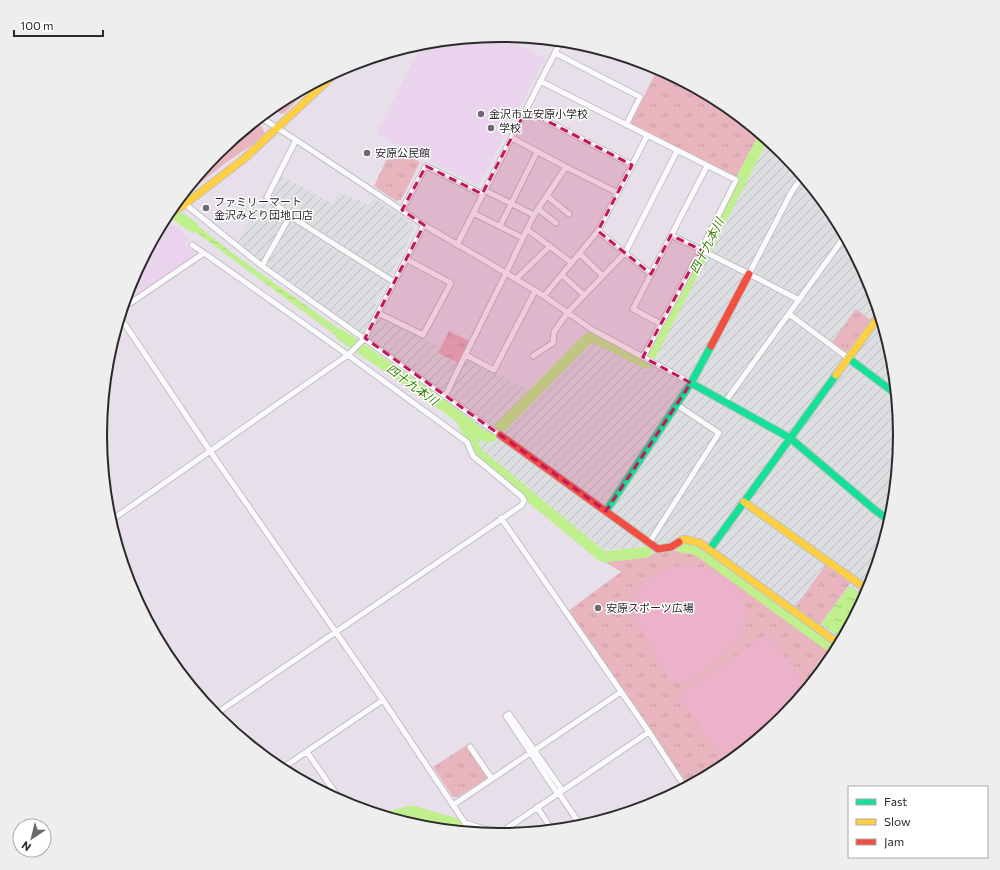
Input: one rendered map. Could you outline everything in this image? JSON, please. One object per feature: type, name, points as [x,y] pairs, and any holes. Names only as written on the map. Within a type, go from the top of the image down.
[{"type":"street","points":[[457,245],[558,46]]},
{"type":"street","points":[[555,53],[640,97],[626,125]]},
{"type":"street","points":[[540,81],[736,180],[701,250],[643,357]]},
{"type":"street","points":[[179,208],[245,158],[326,83]]},
{"type":"street","points":[[526,110],[632,165]]},
{"type":"street","points":[[265,120],[424,225],[544,296],[591,329],[758,419],[790,438],[884,517]]},
{"type":"street","points":[[544,296],[598,231],[647,136]]},
{"type":"street","points":[[512,138],[618,193]]},
{"type":"street","points":[[296,140],[267,197],[290,216],[394,282]]},
{"type":"street","points":[[533,356],[553,343],[554,332],[568,312],[625,252],[677,151]]},
{"type":"street","points":[[500,226],[537,152]]},
{"type":"street","points":[[402,210],[426,166],[483,192],[512,203],[534,215]]},
{"type":"street","points":[[661,324],[633,309],[707,166]]},
{"type":"street","points":[[445,396],[528,230],[534,215],[566,167]]},
{"type":"street","points":[[606,511],[691,383],[792,191],[799,181]]},
{"type":"street","points":[[547,196],[569,214]]},
{"type":"street","points":[[185,204],[262,266],[365,338],[649,543],[658,549],[671,547],[684,539],[700,543],[835,641]]},
{"type":"street","points":[[538,209],[556,223]]},
{"type":"street","points":[[474,213],[523,238]]},
{"type":"street","points":[[262,266],[290,216]]},
{"type":"street","points":[[116,517],[349,354],[365,338],[424,225]]},
{"type":"street","points":[[528,230],[572,264]]},
{"type":"street","points":[[598,231],[651,274]]},
{"type":"street","points":[[671,236],[799,300]]},
{"type":"street","points":[[725,402],[841,241]]},
{"type":"street","points":[[192,245],[349,354],[467,442],[473,456],[524,500],[522,505],[220,711]]},
{"type":"street","points":[[516,280],[550,246]]},
{"type":"street","points":[[131,302],[204,253]]},
{"type":"street","points":[[580,254],[603,276]]},
{"type":"street","points":[[378,313],[423,335],[451,283],[406,259]]},
{"type":"street","points":[[562,275],[584,295]]},
{"type":"street","points":[[466,355],[494,370],[535,291]]},
{"type":"street","points":[[789,314],[890,390]]},
{"type":"street","points":[[710,549],[876,321]]},
{"type":"street","points":[[124,322],[210,451],[336,631],[467,826]]},
{"type":"street","points":[[649,543],[719,433],[677,405]]},
{"type":"street","points":[[744,502],[862,586]]},
{"type":"street","points":[[501,518],[682,783]]},
{"type":"street","points":[[454,805],[621,692]]},
{"type":"street","points":[[287,765],[383,700]]},
{"type":"street","points":[[533,751],[506,716],[509,714],[533,751],[577,820]]},
{"type":"street","points":[[509,828],[648,732]]},
{"type":"street","points":[[470,747],[492,779]]},
{"type":"street","points":[[308,752],[334,791]]},
{"type":"street","points":[[537,807],[549,825]]},
{"type":"street","points":[[465,823],[478,827]]},
{"type":"highlighted area","points":[[526,110],[632,165],[598,231],[651,274],[671,235],[701,250],[643,357],[691,383],[606,511],[365,338],[424,225],[402,210],[426,166],[482,194]]},
{"type":"shaded area","points":[[513,42],[545,58],[479,185],[376,134],[418,51],[449,45]]},
{"type":"shaded area","points":[[759,140],[778,157],[812,196],[827,217],[852,261],[863,285],[880,333],[890,384],[893,435],[892,461],[890,486],[880,537],[863,585],[837,637],[750,576],[685,537],[678,538],[668,544],[604,550],[480,452],[453,398],[255,258],[238,242],[276,173],[333,204],[339,192],[369,205],[374,198],[412,223],[413,231],[372,312],[440,347],[438,353],[462,365],[467,359],[531,391],[588,335],[592,334],[641,359]]},
{"type":"shaded area","points":[[172,224],[189,237],[185,245],[197,254],[132,299],[148,261],[167,227]]},
{"type":"shaded area","points":[[685,565],[705,568],[727,578],[742,595],[747,616],[741,637],[714,664],[684,685],[669,680],[636,621],[634,598],[645,581],[663,570]]},
{"type":"shaded area","points":[[768,633],[804,684],[778,713],[762,727],[720,756],[678,696]]},
{"type":"green space","points":[[655,74],[718,108],[757,139],[736,177],[632,124],[631,122]]},
{"type":"green space","points":[[299,98],[285,113],[281,114],[277,111]]},
{"type":"green space","points":[[259,125],[262,127],[265,133],[252,145],[196,186],[222,157]]},
{"type":"green space","points":[[392,148],[420,162],[401,200],[396,201],[374,186]]},
{"type":"green space","points":[[856,309],[871,320],[846,353],[832,342]]},
{"type":"green space","points":[[449,331],[469,341],[458,363],[438,353]]},
{"type":"green space","points":[[681,550],[693,550],[829,649],[812,674],[778,713],[739,747],[715,764],[684,782],[568,611],[621,572],[602,560]]},
{"type":"green space","points":[[826,564],[851,582],[819,626],[795,608]]},
{"type":"green space","points":[[467,745],[489,777],[458,797],[453,797],[433,767]]},
{"type":"water","points":[[188,218],[231,252],[356,341],[350,346],[178,219]]},
{"type":"water","points":[[849,586],[860,593],[839,633],[836,634],[821,624]]},
{"type":"waterway","name":"四十九本川","points":[[650,356],[761,142]]},
{"type":"waterway","name":"四十九本川","points":[[175,214],[193,227]]},
{"type":"waterway","name":"四十九本川","points":[[341,335],[447,408],[483,436],[490,437],[587,339],[594,337],[646,363]]},
{"type":"waterway","points":[[463,422],[477,453],[603,557],[647,552]]},
{"type":"waterway","points":[[681,547],[694,549],[702,553],[827,644],[832,646]]},
{"type":"waterway","points":[[397,815],[412,811],[464,826]]},
{"type":"traffic: fast","points":[[606,511],[691,383],[711,346]]},
{"type":"traffic: fast","points":[[848,358],[890,390]]},
{"type":"traffic: fast","points":[[710,549],[836,375]]},
{"type":"traffic: fast","points":[[691,383],[790,438],[884,517]]},
{"type":"traffic: slow","points":[[180,207],[245,158],[324,84]]},
{"type":"traffic: slow","points":[[836,375],[876,321]]},
{"type":"traffic: slow","points":[[744,502],[862,586]]},
{"type":"traffic: slow","points":[[679,542],[684,539],[700,543],[835,641]]},
{"type":"traffic: jam","points":[[711,346],[749,274]]},
{"type":"traffic: jam","points":[[500,435],[658,549],[671,547],[679,542]]},
{"type":"place","name":"金沢市立安原小学校","points":[[481,114]]},
{"type":"place","name":"学校","points":[[491,128]]},
{"type":"place","name":"安原公民館","points":[[367,153]]},
{"type":"place","name":"ファミリーマート 金沢みどり団地口店","points":[[206,208]]},
{"type":"place","name":"安原スポーツ広場","points":[[598,608]]}]
